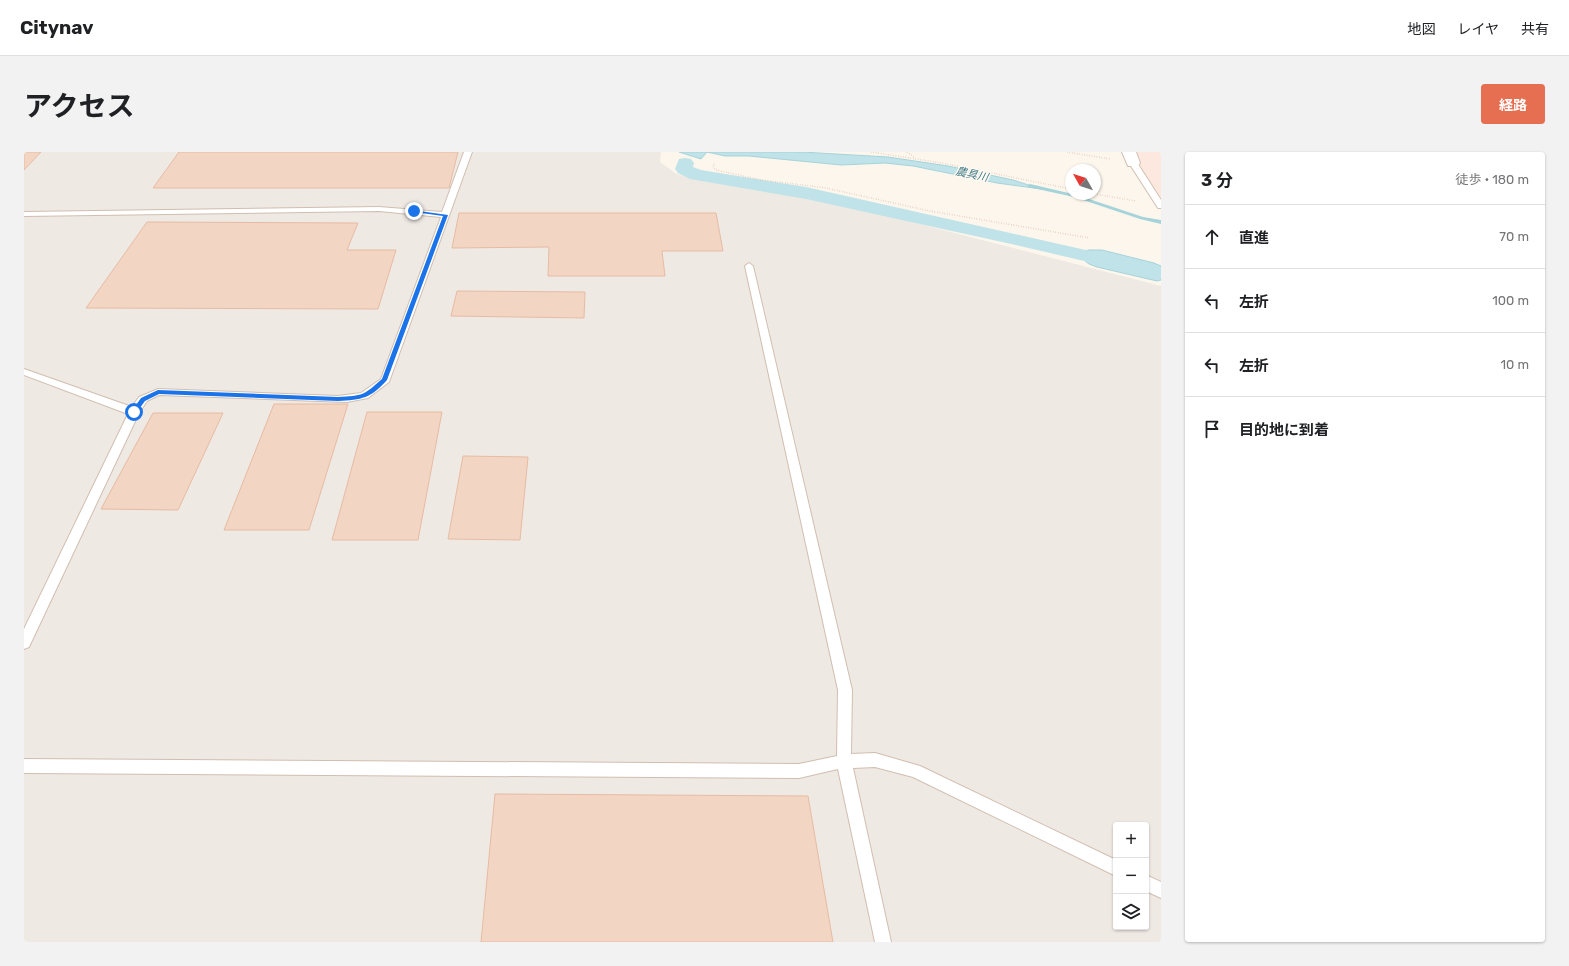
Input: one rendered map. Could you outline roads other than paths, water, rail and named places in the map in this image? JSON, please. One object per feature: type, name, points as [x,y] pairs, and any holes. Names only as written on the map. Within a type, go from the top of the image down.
[{"type":"lane","points":[[24,643],[134,412],[143,399],[158,392],[338,399],[359,398],[371,392],[385,380],[468,152]]},
{"type":"lane","points":[[1131,158],[1137,171],[1160,204]]},
{"type":"lane","points":[[24,214],[378,209],[446,215]]},
{"type":"lane","points":[[749,266],[844,690],[844,761],[883,942]]},
{"type":"lane","points":[[24,372],[134,412]]},
{"type":"lane","points":[[24,766],[799,771],[844,761],[875,760],[915,771],[1113,867]]},
{"type":"lane","points":[[1149,884],[1161,890]]},
{"type":"water","points":[[679,152],[707,152],[701,159]]},
{"type":"water","points":[[707,152],[802,152],[888,157],[948,166],[1013,180],[1041,189],[997,183],[913,166],[885,163],[841,165],[749,156],[725,156]]},
{"type":"water","points":[[1089,250],[1102,250],[1154,263],[1161,266],[1161,280],[1157,281],[1097,267],[1089,264],[1075,253]]},
{"type":"waterway","points":[[685,163],[684,169],[696,175],[806,193],[1161,273]]},
{"type":"waterway","name":"農具川","points":[[1030,186],[1075,196],[1142,218],[1161,222]]}]
